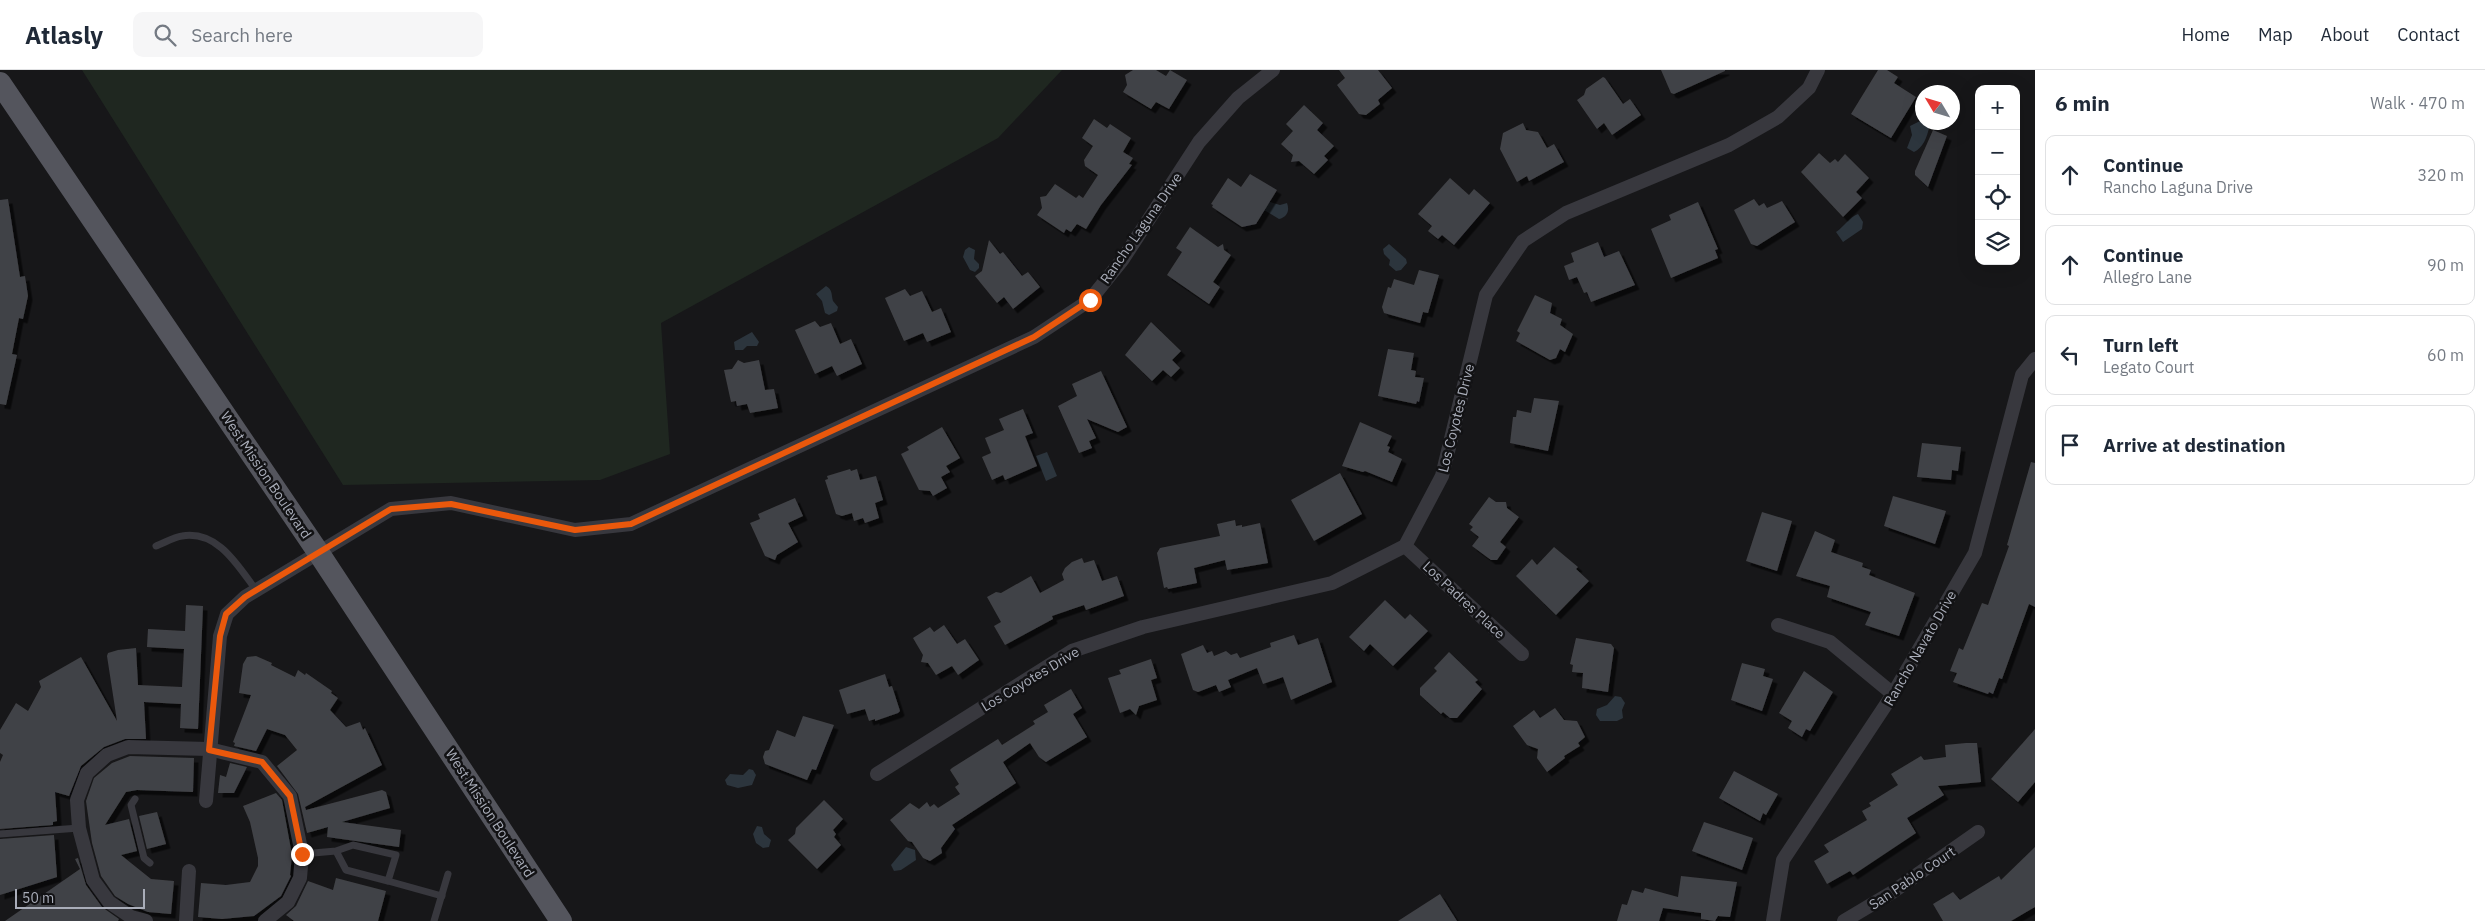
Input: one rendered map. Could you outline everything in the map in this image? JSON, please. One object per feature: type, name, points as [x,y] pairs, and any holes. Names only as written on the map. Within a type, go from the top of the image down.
[{"type":"main road","name":"West Mission Boulevard","points":[[0,83],[318,552],[561,921]]},
{"type":"street","name":"Rancho Laguna Drive","points":[[206,800],[220,636],[226,614],[256,590],[391,509],[451,504],[575,530],[631,524],[1034,337],[1090,300],[1123,259],[1200,142],[1238,98],[1273,70]]},
{"type":"street","name":"Los Coyotes Drive","points":[[877,774],[1072,651],[1143,626],[1332,583],[1405,546],[1442,476],[1486,295],[1523,241],[1566,213],[1729,145],[1778,117],[1809,88],[1818,70]]},
{"type":"street","name":"Rancho Navato Drive","points":[[1774,921],[1783,860],[1893,694],[1975,553],[2022,375],[2035,359]]},
{"type":"street","name":"Los Padres Place","points":[[1405,546],[1522,654]]},
{"type":"street","points":[[1778,625],[1830,642],[1893,694]]},
{"type":"street","points":[[146,921],[131,917],[109,902],[93,880],[79,828],[77,800],[87,772],[107,755],[128,747],[209,750],[262,762],[290,796],[302,854],[300,878],[288,902],[265,921]]},
{"type":"street","name":"San Pablo Court","points":[[1844,921],[1891,893],[1978,832]]},
{"type":"street","points":[[186,921],[189,871]]},
{"type":"lane","points":[[156,546],[182,536],[205,538],[228,552],[256,590]]},
{"type":"lane","points":[[135,799],[131,805],[133,814],[144,858],[150,863]]},
{"type":"lane","points":[[0,834],[79,828]]},
{"type":"lane","points":[[302,854],[336,851],[353,846],[396,855],[388,881]]},
{"type":"lane","points":[[336,851],[346,870],[442,896]]},
{"type":"lane","points":[[434,921],[448,874]]},
{"type":"shaded area","points":[[82,70],[1062,70],[998,138],[661,323],[670,454],[600,480],[343,485]]},
{"type":"shaded area","points":[[1915,124],[1915,130],[1928,130],[1922,145],[1914,152],[1907,148],[1912,135],[1910,126]]},
{"type":"shaded area","points":[[1270,202],[1280,205],[1287,203],[1288,211],[1286,215],[1279,219],[1264,210]]},
{"type":"shaded area","points":[[1858,214],[1863,222],[1862,229],[1843,242],[1836,232]]},
{"type":"shaded area","points":[[1389,244],[1406,259],[1407,263],[1401,270],[1396,271],[1389,265],[1390,260],[1384,254],[1383,249]]},
{"type":"shaded area","points":[[969,247],[975,250],[974,259],[979,264],[979,268],[975,272],[970,270],[963,257],[965,250]]},
{"type":"shaded area","points":[[826,286],[831,291],[833,301],[838,307],[837,311],[829,315],[825,313],[822,301],[816,294]]},
{"type":"shaded area","points":[[752,332],[759,342],[757,346],[747,346],[743,350],[735,350],[734,342]]},
{"type":"shaded area","points":[[1047,452],[1057,476],[1046,481],[1036,456]]},
{"type":"shaded area","points":[[1615,696],[1621,697],[1625,703],[1622,710],[1623,718],[1617,721],[1600,721],[1596,715],[1597,709],[1607,705]]},
{"type":"shaded area","points":[[749,769],[753,770],[756,775],[752,785],[738,788],[727,785],[725,780],[730,774],[743,775]]},
{"type":"shaded area","points":[[757,826],[762,827],[764,834],[771,840],[769,847],[763,848],[756,843],[753,834]]},
{"type":"shaded area","points":[[906,847],[915,850],[916,860],[901,870],[894,871],[891,865]]},
{"type":"building","points":[[1133,70],[1156,70],[1166,76],[1170,70],[1187,80],[1169,109],[1156,102],[1151,109],[1123,92],[1127,85],[1125,75]]},
{"type":"building","points":[[1339,70],[1378,70],[1392,88],[1378,100],[1380,104],[1366,115],[1359,114],[1337,85],[1345,78]]},
{"type":"building","points":[[1661,70],[1725,71],[1674,94],[1671,93]]},
{"type":"building","points":[[1878,70],[1887,70],[1898,77],[1894,83],[1915,96],[1891,138],[1851,114]]},
{"type":"building","points":[[1603,77],[1623,104],[1630,99],[1641,115],[1612,135],[1604,123],[1597,129],[1577,100],[1584,95],[1586,89]]},
{"type":"building","points":[[1304,105],[1323,123],[1317,130],[1334,146],[1324,156],[1328,160],[1314,174],[1299,161],[1291,162],[1293,155],[1281,144],[1293,131],[1286,124]]},
{"type":"building","points":[[1094,119],[1107,128],[1110,124],[1131,138],[1123,152],[1133,158],[1129,164],[1132,165],[1101,205],[1086,229],[1077,224],[1071,232],[1066,229],[1064,233],[1037,215],[1042,208],[1040,197],[1046,196],[1055,184],[1076,198],[1079,195],[1083,198],[1098,175],[1085,166],[1084,160],[1093,146],[1082,138]]},
{"type":"building","points":[[1523,123],[1526,130],[1538,132],[1547,148],[1554,144],[1564,162],[1529,181],[1527,176],[1517,182],[1500,149],[1503,133]]},
{"type":"building","points":[[1933,130],[1947,136],[1928,187],[1915,175]]},
{"type":"building","points":[[1819,153],[1830,163],[1835,159],[1838,162],[1845,154],[1869,178],[1856,192],[1862,198],[1843,217],[1801,172]]},
{"type":"building","points":[[1250,174],[1277,190],[1256,224],[1242,227],[1212,207],[1213,205],[1211,204],[1228,178],[1241,187]]},
{"type":"building","points":[[1450,178],[1469,195],[1474,189],[1490,203],[1454,245],[1442,235],[1438,239],[1428,231],[1432,226],[1418,214]]},
{"type":"building","points":[[8,199],[20,277],[25,276],[28,296],[23,319],[19,318],[12,354],[17,355],[6,405],[0,404],[0,200]]},
{"type":"building","points":[[1754,199],[1759,206],[1764,203],[1767,208],[1782,201],[1795,222],[1757,246],[1751,244],[1734,210]]},
{"type":"building","points":[[1698,202],[1718,249],[1715,250],[1718,258],[1671,278],[1651,229],[1671,220],[1669,215]]},
{"type":"building","points":[[1190,227],[1218,247],[1223,244],[1224,250],[1231,255],[1213,282],[1220,287],[1209,304],[1167,275],[1182,252],[1176,248]]},
{"type":"building","points":[[989,240],[1000,254],[1003,252],[1022,276],[1028,272],[1040,287],[1013,309],[1004,297],[997,303],[975,276],[982,271]]},
{"type":"building","points":[[1598,242],[1604,257],[1619,251],[1635,285],[1591,302],[1587,292],[1584,293],[1577,277],[1569,280],[1564,266],[1574,262],[1571,253]]},
{"type":"building","points":[[1419,270],[1439,275],[1428,313],[1423,312],[1420,323],[1384,313],[1382,307],[1388,287],[1391,288],[1394,279],[1414,285]]},
{"type":"building","points":[[905,289],[910,296],[922,291],[932,312],[941,308],[951,332],[927,342],[923,333],[904,341],[885,298]]},
{"type":"building","points":[[1535,295],[1552,303],[1550,313],[1562,319],[1560,325],[1573,334],[1565,352],[1560,349],[1556,358],[1550,360],[1516,341],[1520,333],[1517,331]]},
{"type":"building","points":[[815,321],[820,327],[831,323],[840,344],[851,339],[862,364],[837,376],[832,366],[815,374],[795,330]]},
{"type":"building","points":[[1151,322],[1181,351],[1172,360],[1180,368],[1171,377],[1163,370],[1152,381],[1125,355]]},
{"type":"building","points":[[1388,349],[1414,353],[1411,370],[1416,371],[1415,377],[1424,378],[1419,402],[1417,401],[1416,404],[1378,396]]},
{"type":"building","points":[[738,360],[744,363],[759,360],[765,390],[774,389],[778,408],[750,413],[747,404],[737,406],[736,401],[731,402],[724,370],[732,369]]},
{"type":"building","points":[[1101,371],[1127,427],[1118,432],[1087,419],[1096,438],[1089,441],[1092,448],[1079,453],[1058,406],[1077,396],[1072,384]]},
{"type":"building","points":[[1534,398],[1559,401],[1548,451],[1510,443],[1513,417],[1516,417],[1517,410],[1531,413]]},
{"type":"building","points":[[1023,409],[1033,433],[1025,436],[1037,466],[1005,480],[1003,475],[992,480],[982,457],[991,453],[985,438],[1004,430],[999,419]]},
{"type":"building","points":[[1360,422],[1392,436],[1387,446],[1390,447],[1388,452],[1402,459],[1392,482],[1365,471],[1342,466]]},
{"type":"building","points":[[942,427],[960,458],[946,466],[950,472],[941,477],[947,488],[933,496],[930,491],[919,490],[901,454],[909,450],[907,447]]},
{"type":"building","points":[[1922,443],[1961,447],[1958,471],[1952,470],[1951,480],[1917,477]]},
{"type":"building","points":[[2031,462],[2035,463],[2035,607],[2029,604],[2002,679],[1999,678],[1993,694],[1989,692],[1988,694],[1953,682],[1957,673],[1950,671],[1959,648],[1963,650],[1982,603],[1988,605],[2009,546],[2007,545]]},
{"type":"building","points":[[850,469],[851,471],[857,469],[860,480],[876,476],[883,500],[875,503],[879,518],[865,523],[863,518],[854,521],[852,513],[842,516],[836,514],[825,480],[828,479],[827,476]]},
{"type":"building","points":[[1340,473],[1362,514],[1314,541],[1291,500]]},
{"type":"building","points":[[1893,496],[1946,511],[1935,544],[1884,526]]},
{"type":"building","points":[[1489,497],[1496,502],[1506,502],[1507,508],[1519,517],[1500,542],[1506,547],[1497,560],[1491,560],[1472,546],[1479,537],[1470,530],[1473,527],[1469,524]]},
{"type":"building","points":[[795,498],[803,516],[788,523],[798,542],[777,555],[775,560],[765,556],[750,523],[760,519],[758,514]]},
{"type":"building","points":[[1762,512],[1792,521],[1777,571],[1746,561]]},
{"type":"building","points":[[1235,520],[1236,526],[1242,525],[1242,527],[1260,523],[1268,563],[1227,570],[1225,560],[1194,568],[1197,583],[1168,589],[1167,587],[1164,588],[1157,553],[1160,548],[1220,536],[1217,524]]},
{"type":"building","points":[[1815,531],[1835,540],[1831,552],[1863,563],[1862,567],[1871,570],[1869,575],[1915,593],[1899,636],[1865,625],[1871,612],[1827,597],[1830,586],[1796,576]]},
{"type":"building","points":[[1554,547],[1578,567],[1576,569],[1589,581],[1556,615],[1516,576],[1532,559],[1537,565]]},
{"type":"building","points":[[1082,558],[1084,563],[1094,560],[1102,581],[1117,576],[1124,596],[1086,610],[1084,605],[1052,616],[1053,619],[1005,645],[994,626],[1001,622],[987,597],[996,592],[1001,593],[1031,576],[1040,593],[1064,580],[1062,574],[1065,568],[1072,562]]},
{"type":"building","points":[[1385,600],[1405,619],[1410,614],[1428,631],[1393,666],[1370,644],[1364,651],[1349,637]]},
{"type":"building","points":[[186,605],[203,606],[198,729],[180,728],[181,704],[144,702],[146,739],[125,739],[104,747],[81,766],[69,796],[55,792],[57,821],[53,822],[53,825],[0,829],[0,762],[3,755],[0,753],[0,730],[16,703],[28,711],[41,687],[39,681],[81,657],[117,721],[107,656],[108,653],[118,650],[136,648],[138,685],[182,687],[184,649],[147,647],[148,629],[185,631]]},
{"type":"building","points":[[944,625],[957,644],[965,639],[979,660],[958,675],[952,666],[936,675],[928,663],[921,662],[923,655],[913,638],[930,627],[934,632]]},
{"type":"building","points":[[1294,635],[1298,645],[1318,638],[1332,682],[1291,700],[1283,677],[1263,684],[1257,668],[1228,680],[1231,687],[1219,692],[1216,685],[1198,692],[1193,690],[1181,654],[1203,645],[1207,653],[1212,651],[1214,656],[1226,651],[1231,655],[1237,653],[1240,658],[1271,647],[1270,643]]},
{"type":"building","points":[[1576,638],[1611,644],[1614,648],[1608,692],[1582,688],[1583,673],[1572,672],[1573,665],[1570,664]]},
{"type":"building","points":[[1449,652],[1478,680],[1475,682],[1482,689],[1457,718],[1450,718],[1443,712],[1441,714],[1420,695],[1420,688],[1437,671],[1434,668]]},
{"type":"building","points":[[256,656],[295,677],[298,670],[305,675],[306,673],[332,691],[331,693],[338,698],[330,710],[346,727],[360,722],[363,730],[365,728],[382,765],[305,807],[306,810],[382,790],[386,792],[390,808],[342,822],[401,830],[399,847],[327,837],[328,827],[307,833],[298,794],[277,766],[297,750],[285,735],[267,729],[256,751],[234,746],[235,743],[233,742],[251,695],[239,693],[243,664],[247,657]]},
{"type":"building","points":[[1151,659],[1157,678],[1151,680],[1157,700],[1139,706],[1136,715],[1130,709],[1120,713],[1108,678],[1121,674],[1119,670]]},
{"type":"building","points":[[1742,663],[1765,669],[1763,676],[1773,679],[1762,711],[1731,700]]},
{"type":"building","points":[[1804,671],[1833,692],[1810,731],[1806,729],[1802,737],[1788,728],[1792,721],[1779,713]]},
{"type":"building","points":[[885,674],[889,687],[892,686],[900,711],[875,721],[875,719],[869,721],[865,709],[847,714],[839,690]]},
{"type":"building","points":[[1071,689],[1082,708],[1073,714],[1087,737],[1046,762],[1039,757],[1030,743],[1003,762],[1016,783],[952,825],[955,829],[941,848],[942,853],[930,861],[923,858],[912,842],[908,841],[890,820],[910,803],[919,809],[927,802],[930,807],[934,804],[938,808],[960,794],[955,787],[959,784],[950,770],[952,768],[998,739],[1002,745],[1035,724],[1033,721],[1048,712],[1044,705]]},
{"type":"building","points":[[1555,708],[1564,720],[1577,721],[1585,737],[1578,743],[1580,746],[1564,756],[1565,758],[1547,772],[1537,758],[1538,749],[1527,745],[1513,726],[1534,710],[1540,718]]},
{"type":"building","points":[[803,716],[834,725],[816,770],[812,769],[807,780],[765,764],[763,757],[765,751],[769,750],[777,730],[795,737]]},
{"type":"building","points":[[2035,729],[2035,782],[2018,802],[1991,779]]},
{"type":"building","points":[[1977,743],[1981,782],[1938,786],[1944,795],[1907,818],[1916,833],[1853,875],[1850,871],[1827,884],[1814,861],[1829,852],[1824,845],[1867,820],[1862,811],[1871,806],[1869,803],[1898,785],[1891,774],[1921,756],[1924,760],[1946,757],[1945,745]]},
{"type":"building","points":[[130,756],[194,758],[193,792],[137,790],[126,792],[105,825],[129,819],[137,851],[121,855],[151,879],[174,881],[171,914],[148,912],[128,904],[115,896],[101,876],[92,843],[86,801],[94,778],[112,763]]},
{"type":"building","points":[[230,763],[247,767],[234,793],[218,793],[220,775],[226,777]]},
{"type":"building","points":[[1734,771],[1778,794],[1766,815],[1763,813],[1760,821],[1719,798]]},
{"type":"building","points":[[276,793],[282,800],[292,855],[291,876],[281,896],[254,916],[222,919],[198,917],[201,883],[226,885],[250,882],[258,866],[258,858],[250,822],[243,806]]},
{"type":"building","points":[[824,800],[843,819],[833,830],[836,834],[834,837],[841,845],[817,869],[788,840],[795,834],[796,828]]},
{"type":"building","points":[[157,812],[166,844],[147,849],[139,816]]},
{"type":"building","points":[[1704,822],[1753,838],[1742,870],[1692,851]]},
{"type":"building","points":[[54,835],[57,877],[0,895],[0,839]]},
{"type":"building","points":[[2035,847],[2035,907],[2011,921],[1943,921],[1933,904],[1953,892],[1960,900],[1999,876],[2001,880]]},
{"type":"building","points":[[78,858],[86,885],[102,907],[119,919],[118,921],[5,921],[80,869],[75,859]]},
{"type":"building","points":[[1681,876],[1737,882],[1730,917],[1718,916],[1715,921],[1701,919],[1701,913],[1663,908],[1659,921],[1617,921],[1622,904],[1627,905],[1632,890],[1643,893],[1645,888],[1678,897]]},
{"type":"building","points":[[336,878],[386,891],[378,921],[294,921],[286,915],[296,906],[308,881],[333,890]]},
{"type":"building","points":[[1440,894],[1457,921],[1398,921]]},
{"type":"route","points":[[302,854],[290,796],[262,762],[209,750],[220,636],[226,614],[245,597],[391,509],[451,504],[575,530],[631,524],[1034,337],[1090,300]]}]
